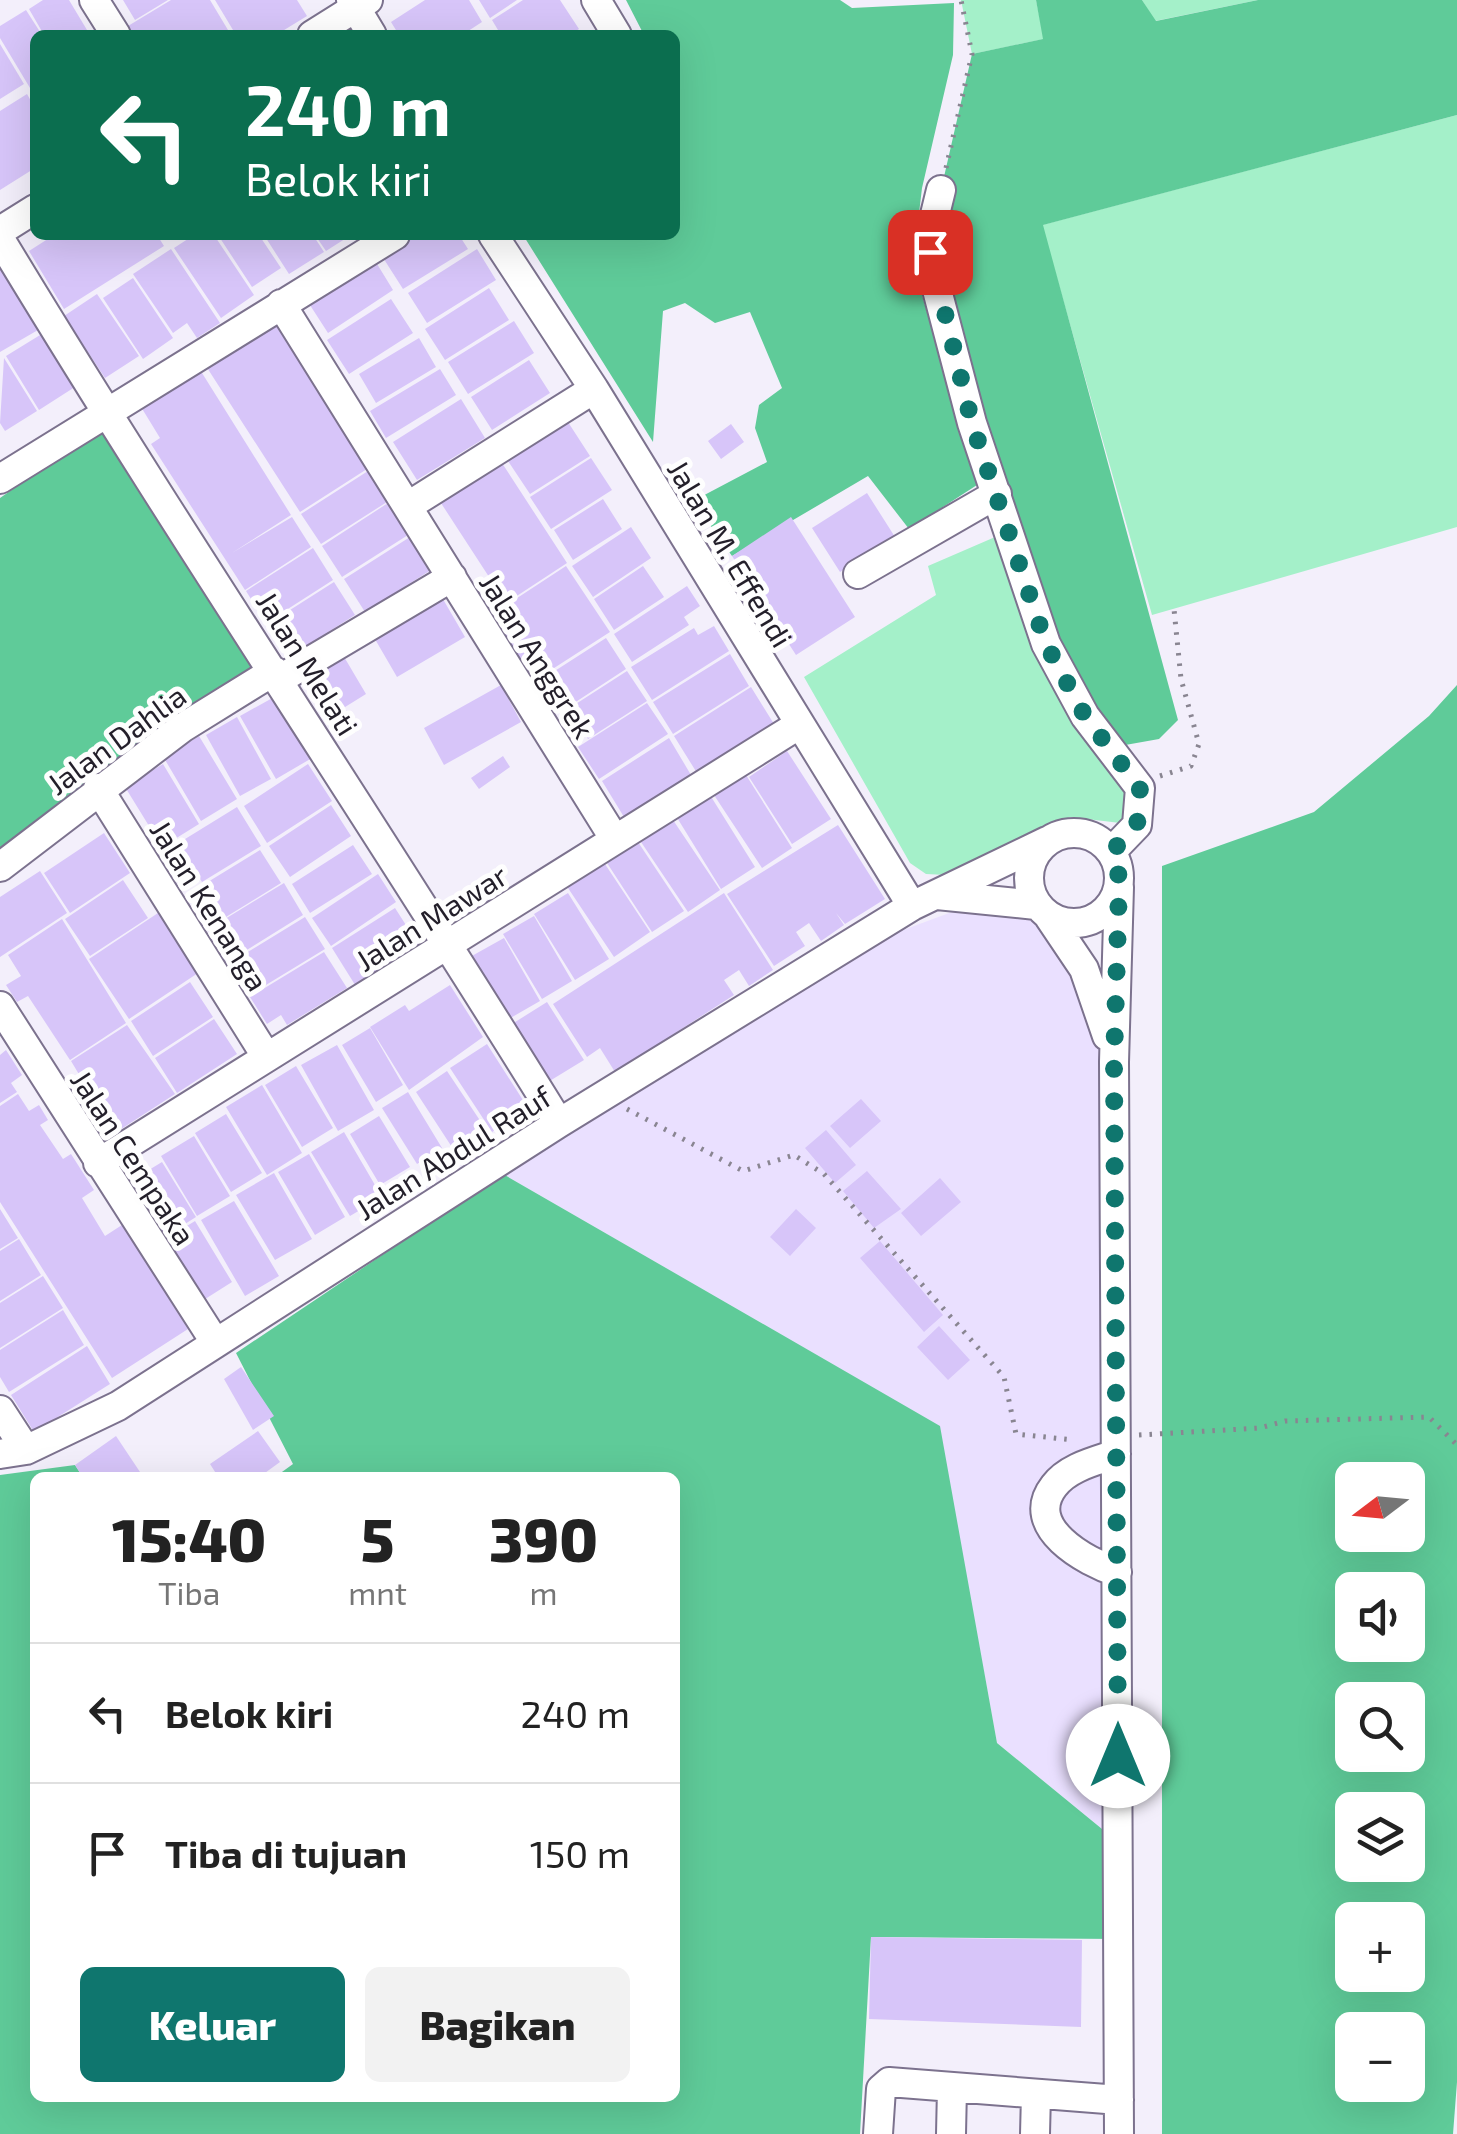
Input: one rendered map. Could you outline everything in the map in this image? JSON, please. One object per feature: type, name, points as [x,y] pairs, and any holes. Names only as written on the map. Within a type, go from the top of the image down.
[{"type":"street","points":[[94,0],[113,30]]},
{"type":"street","points":[[596,0],[614,30]]},
{"type":"street","points":[[319,30],[358,2],[370,30]]},
{"type":"street","points":[[941,190],[930,236],[931,267],[972,423],[1046,644],[1062,680],[1138,784],[1141,807],[1137,826],[1111,852]]},
{"type":"street","points":[[0,231],[30,212]]},
{"type":"street","name":"Jalan Melati","points":[[0,239],[104,411],[277,675],[559,1123]]},
{"type":"street","points":[[0,479],[104,411],[387,240]]},
{"type":"street","name":"Jalan M. Effendi","points":[[496,240],[594,389],[797,726],[925,900]]},
{"type":"street","name":"Jalan Anggrek","points":[[281,304],[614,838]]},
{"type":"street","points":[[408,506],[594,389]]},
{"type":"street","points":[[858,574],[997,494]]},
{"type":"street","name":"Jalan Dahlia","points":[[0,867],[98,788],[182,728],[452,577]]},
{"type":"street","name":"Jalan Mawar","points":[[98,1163],[797,726]]},
{"type":"street","name":"Jalan Kenanga","points":[[98,788],[266,1056]]},
{"type":"street","points":[[1114,1062],[1084,970],[1042,911],[1028,870],[1047,840],[1082,833],[1111,852],[1119,886],[1114,1062],[1119,2134]]},
{"type":"street","name":"Jalan Abdul Rauf","points":[[13,1452],[118,1406],[602,1096],[925,900],[1047,840]]},
{"type":"street","points":[[925,900],[1042,911],[1084,924],[1112,904],[1119,886]]},
{"type":"street","name":"Jalan Cempaka","points":[[0,1006],[215,1342]]},
{"type":"street","points":[[0,1410],[13,1452]]},
{"type":"street","points":[[1116,1445],[1053,1487],[1048,1519],[1056,1535],[1090,1564],[1117,1572]]},
{"type":"street","points":[[878,2134],[883,2084],[1119,2100]]},
{"type":"street","points":[[950,2134],[952,2088]]},
{"type":"street","points":[[1036,2094],[1036,2134]]},
{"type":"path","points":[[941,190],[972,54],[961,0]]},
{"type":"path","points":[[1138,784],[1191,766],[1199,744],[1181,679],[1174,609]]},
{"type":"path","points":[[602,1096],[743,1172],[794,1155],[824,1174],[1004,1377],[1016,1434],[1074,1440],[1076,1470]]},
{"type":"path","points":[[1116,1445],[1285,1422],[1429,1418],[1457,1446]]},
{"type":"shaded area","points":[[960,909],[1029,918],[1066,938],[1103,1051],[1113,1838],[997,1743],[939,1426],[503,1174],[887,936]]},
{"type":"green space","points":[[626,0],[840,0],[852,8],[954,3],[953,55],[922,188],[913,264],[977,485],[909,529],[868,476],[732,556],[693,501],[767,462],[755,428],[759,405],[782,388],[750,312],[715,323],[685,303],[663,311],[653,442],[526,240],[680,240],[680,30],[641,30]]},
{"type":"green space","points":[[961,0],[1036,0],[1044,39],[972,54]]},
{"type":"green space","points":[[1036,0],[1142,0],[1156,21],[1258,0],[1457,0],[1457,115],[1043,225],[1178,720],[1159,739],[1114,747],[1085,716],[931,267],[941,190],[972,54],[1043,39]]},
{"type":"green space","points":[[1142,0],[1258,0],[1155,21]]},
{"type":"green space","points":[[1457,115],[1457,527],[1152,615],[1042,225]]},
{"type":"green space","points":[[101,428],[259,668],[91,777],[0,849],[0,498]]},
{"type":"green space","points":[[1009,531],[1134,776],[1137,825],[1070,817],[946,875],[926,874],[910,863],[804,677],[936,595],[928,566]]},
{"type":"green space","points":[[1457,685],[1457,2082],[1453,2134],[1162,2134],[1162,866],[1314,812],[1429,716]]},
{"type":"green space","points":[[503,1174],[940,1426],[997,1743],[1113,1838],[1119,1939],[871,1937],[860,2134],[0,2134],[0,1475],[75,1465],[80,1472],[30,1472],[30,2102],[680,2102],[680,1472],[282,1472],[293,1464],[236,1353]]},
{"type":"building","points":[[43,0],[69,0],[87,30],[41,30],[29,9]]},
{"type":"building","points":[[123,0],[168,0],[135,20]]},
{"type":"building","points":[[171,0],[210,0],[228,30],[131,30],[128,26]]},
{"type":"building","points":[[215,0],[297,0],[307,16],[284,30],[233,30]]},
{"type":"building","points":[[425,0],[469,0],[482,22],[470,30],[396,30],[391,22]]},
{"type":"building","points":[[479,0],[517,0],[490,18]]},
{"type":"building","points":[[523,0],[560,0],[579,29],[498,30],[492,20]]},
{"type":"building","points":[[26,10],[39,30],[30,30],[30,88],[0,38],[0,26]]},
{"type":"building","points":[[0,44],[24,84],[0,99]]},
{"type":"building","points":[[27,94],[30,99],[30,171],[0,190],[0,111]]},
{"type":"building","points":[[46,240],[160,240],[164,246],[64,309],[29,251]]},
{"type":"building","points":[[186,240],[217,240],[254,295],[221,318],[174,248]]},
{"type":"building","points":[[221,240],[262,240],[281,268],[252,287]]},
{"type":"building","points":[[267,240],[316,240],[324,252],[289,274]]},
{"type":"building","points":[[318,240],[343,240],[326,251]]},
{"type":"building","points":[[401,240],[462,240],[468,249],[403,289],[380,253]]},
{"type":"building","points":[[171,249],[220,323],[197,338],[187,323],[173,333],[133,274]]},
{"type":"building","points":[[477,249],[496,280],[427,323],[408,293]]},
{"type":"building","points":[[374,259],[393,290],[328,333],[308,302]]},
{"type":"building","points":[[0,265],[38,330],[0,352]]},
{"type":"building","points":[[133,278],[173,338],[143,359],[103,298]]},
{"type":"building","points":[[489,288],[509,320],[445,360],[425,329]]},
{"type":"building","points":[[97,294],[139,356],[105,378],[64,316]]},
{"type":"building","points":[[391,299],[413,333],[349,374],[327,340]]},
{"type":"building","points":[[273,319],[367,469],[300,512],[204,363]]},
{"type":"building","points":[[514,321],[534,353],[468,394],[448,362]]},
{"type":"building","points":[[45,332],[78,385],[39,410],[6,356]]},
{"type":"building","points":[[419,338],[436,367],[376,403],[359,374]]},
{"type":"building","points":[[4,358],[37,411],[5,431],[0,423]]},
{"type":"building","points":[[529,360],[550,393],[492,430],[471,397]]},
{"type":"building","points":[[197,365],[291,515],[232,553],[292,517],[311,547],[245,590],[151,444],[160,438],[138,402]]},
{"type":"building","points":[[440,369],[456,395],[386,438],[370,411]]},
{"type":"building","points":[[461,399],[485,438],[417,480],[393,442]]},
{"type":"building","points":[[566,419],[590,456],[530,494],[506,458]]},
{"type":"building","points":[[731,424],[744,442],[721,459],[708,441]]},
{"type":"building","points":[[591,458],[612,490],[551,529],[530,497]]},
{"type":"building","points":[[500,460],[567,563],[506,603],[439,500]]},
{"type":"building","points":[[368,471],[387,502],[321,544],[301,514]]},
{"type":"building","points":[[867,493],[895,537],[840,572],[812,528]]},
{"type":"building","points":[[603,499],[622,529],[573,560],[554,530]]},
{"type":"building","points":[[388,503],[408,535],[342,577],[322,546]]},
{"type":"building","points":[[791,517],[855,617],[796,655],[732,556]]},
{"type":"building","points":[[631,527],[651,558],[593,597],[572,566]]},
{"type":"building","points":[[410,537],[431,570],[365,612],[344,579]]},
{"type":"building","points":[[313,548],[333,580],[266,623],[246,591]]},
{"type":"building","points":[[566,566],[610,632],[551,670],[541,655],[524,666],[502,632],[516,623],[505,606]]},
{"type":"building","points":[[643,566],[664,597],[614,630],[594,599]]},
{"type":"building","points":[[334,582],[355,615],[289,657],[268,624]]},
{"type":"building","points":[[687,586],[700,606],[684,617],[689,625],[632,662],[614,634]]},
{"type":"building","points":[[440,594],[465,637],[397,677],[372,634]]},
{"type":"building","points":[[714,626],[729,651],[652,700],[631,667],[694,628],[698,635]]},
{"type":"building","points":[[606,638],[626,669],[568,707],[547,676]]},
{"type":"building","points":[[340,650],[366,694],[329,717],[302,673]]},
{"type":"building","points":[[730,654],[749,686],[673,734],[653,702]]},
{"type":"building","points":[[627,671],[647,701],[588,739],[568,709]]},
{"type":"building","points":[[501,685],[521,722],[444,765],[424,728]]},
{"type":"building","points":[[751,687],[774,724],[697,773],[674,736]]},
{"type":"building","points":[[276,696],[312,758],[276,779],[240,716]]},
{"type":"building","points":[[647,703],[668,734],[599,779],[578,747]]},
{"type":"building","points":[[237,717],[271,779],[240,796],[206,735]]},
{"type":"building","points":[[199,736],[237,799],[201,821],[164,758]]},
{"type":"building","points":[[669,738],[691,775],[624,817],[602,781]]},
{"type":"building","points":[[787,751],[831,819],[792,844],[749,777]]},
{"type":"building","points":[[503,756],[510,767],[479,789],[471,778]]},
{"type":"building","points":[[163,764],[199,824],[162,847],[125,787]]},
{"type":"building","points":[[308,764],[332,801],[267,843],[244,806]]},
{"type":"building","points":[[746,775],[792,848],[762,868],[714,795]]},
{"type":"building","points":[[710,795],[755,867],[721,889],[676,816]]},
{"type":"building","points":[[331,805],[351,836],[290,877],[269,846]]},
{"type":"building","points":[[237,807],[261,846],[202,882],[192,866],[178,874],[164,852]]},
{"type":"building","points":[[673,820],[720,890],[688,912],[641,842]]},
{"type":"building","points":[[838,825],[885,899],[845,924],[836,913],[844,925],[821,941],[809,923],[796,932],[805,946],[774,966],[727,894]]},
{"type":"building","points":[[104,833],[130,873],[70,913],[44,873]]},
{"type":"building","points":[[638,842],[684,911],[652,932],[607,863]]},
{"type":"building","points":[[353,845],[372,874],[310,913],[292,884]]},
{"type":"building","points":[[260,850],[281,883],[208,928],[197,910],[208,903],[198,888]]},
{"type":"building","points":[[603,861],[650,932],[614,957],[566,885]]},
{"type":"building","points":[[40,871],[67,913],[0,957],[0,897]]},
{"type":"building","points":[[378,874],[396,902],[331,946],[312,918]]},
{"type":"building","points":[[123,880],[148,918],[90,956],[65,919]]},
{"type":"building","points":[[284,883],[303,915],[242,953],[230,934],[216,944],[207,930]]},
{"type":"building","points":[[568,893],[609,959],[575,980],[534,914]]},
{"type":"building","points":[[724,893],[773,970],[749,986],[739,970],[724,980],[734,995],[615,1072],[600,1048],[587,1057],[553,1004]]},
{"type":"building","points":[[395,908],[420,947],[357,988],[332,948]]},
{"type":"building","points":[[161,911],[201,971],[129,1019],[89,959]]},
{"type":"building","points":[[534,916],[572,981],[542,999],[503,934]]},
{"type":"building","points":[[305,917],[325,949],[248,996],[228,964]]},
{"type":"building","points":[[62,919],[126,1023],[70,1060],[28,996],[17,1002],[6,985],[21,976],[8,955]]},
{"type":"building","points":[[504,938],[540,1001],[507,1020],[470,957]]},
{"type":"building","points":[[324,952],[347,988],[287,1025],[281,1015],[267,1024],[250,997]]},
{"type":"building","points":[[190,982],[213,1017],[153,1056],[131,1021]]},
{"type":"building","points":[[450,985],[483,1037],[409,1090],[370,1027],[405,1005],[409,1011]]},
{"type":"building","points":[[547,1002],[584,1060],[548,1082],[512,1024]]},
{"type":"building","points":[[214,1019],[237,1054],[177,1093],[155,1058]]},
{"type":"building","points":[[127,1025],[175,1094],[115,1133],[90,1090],[72,1102],[63,1088],[80,1076],[71,1061]]},
{"type":"building","points":[[370,1028],[403,1085],[376,1102],[342,1045]]},
{"type":"building","points":[[487,1044],[528,1108],[492,1132],[450,1068]]},
{"type":"building","points":[[337,1045],[374,1110],[338,1131],[301,1065]]},
{"type":"building","points":[[6,1050],[22,1075],[11,1083],[17,1092],[0,1103],[0,1055]]},
{"type":"building","points":[[296,1066],[333,1128],[302,1147],[265,1085]]},
{"type":"building","points":[[447,1071],[493,1140],[461,1161],[416,1092]]},
{"type":"building","points":[[262,1085],[302,1153],[267,1175],[226,1107]]},
{"type":"building","points":[[408,1092],[442,1148],[417,1164],[382,1108]]},
{"type":"building","points":[[18,1094],[29,1111],[39,1105],[48,1120],[40,1125],[63,1159],[71,1154],[94,1190],[82,1198],[105,1236],[122,1225],[188,1329],[112,1378],[0,1202],[0,1106]]},
{"type":"building","points":[[861,1099],[881,1121],[850,1148],[830,1126]]},
{"type":"building","points":[[226,1114],[262,1173],[231,1192],[195,1133]]},
{"type":"building","points":[[379,1116],[410,1167],[380,1185],[350,1134]]},
{"type":"building","points":[[826,1130],[856,1165],[835,1183],[805,1148]]},
{"type":"building","points":[[344,1132],[382,1197],[350,1216],[311,1152]]},
{"type":"building","points":[[194,1136],[230,1196],[197,1216],[161,1156]]},
{"type":"building","points":[[309,1154],[345,1217],[315,1235],[278,1172]]},
{"type":"building","points":[[162,1162],[196,1217],[161,1239],[147,1215],[153,1211],[134,1179]]},
{"type":"building","points":[[867,1171],[901,1209],[874,1228],[843,1191]]},
{"type":"building","points":[[274,1173],[312,1239],[275,1260],[236,1195]]},
{"type":"building","points":[[940,1178],[961,1202],[921,1236],[901,1213]]},
{"type":"building","points":[[234,1201],[279,1276],[245,1296],[201,1220]]},
{"type":"building","points":[[0,1209],[18,1238],[0,1249]]},
{"type":"building","points":[[796,1209],[816,1228],[790,1256],[770,1237]]},
{"type":"building","points":[[195,1221],[232,1282],[202,1301],[164,1240]]},
{"type":"building","points":[[19,1239],[41,1275],[0,1301],[0,1251]]},
{"type":"building","points":[[880,1241],[943,1315],[924,1332],[860,1258]]},
{"type":"building","points":[[43,1276],[63,1308],[0,1348],[0,1303]]},
{"type":"building","points":[[63,1310],[84,1345],[9,1392],[0,1377],[0,1350]]},
{"type":"building","points":[[939,1326],[970,1360],[948,1380],[917,1347]]},
{"type":"building","points":[[87,1346],[110,1384],[34,1432],[11,1395]]},
{"type":"building","points":[[241,1367],[274,1416],[253,1430],[224,1379]]},
{"type":"building","points":[[258,1431],[280,1462],[266,1472],[215,1472],[210,1464]]},
{"type":"building","points":[[116,1436],[140,1472],[79,1472],[75,1465]]},
{"type":"building","points":[[871,1937],[1082,1940],[1081,2027],[869,2019]]},
{"type":"route","points":[[930,252],[972,423],[1046,644],[1062,680],[1085,716],[1140,788],[1137,826],[1111,852],[1119,886],[1114,1062],[1118,1756]]}]
